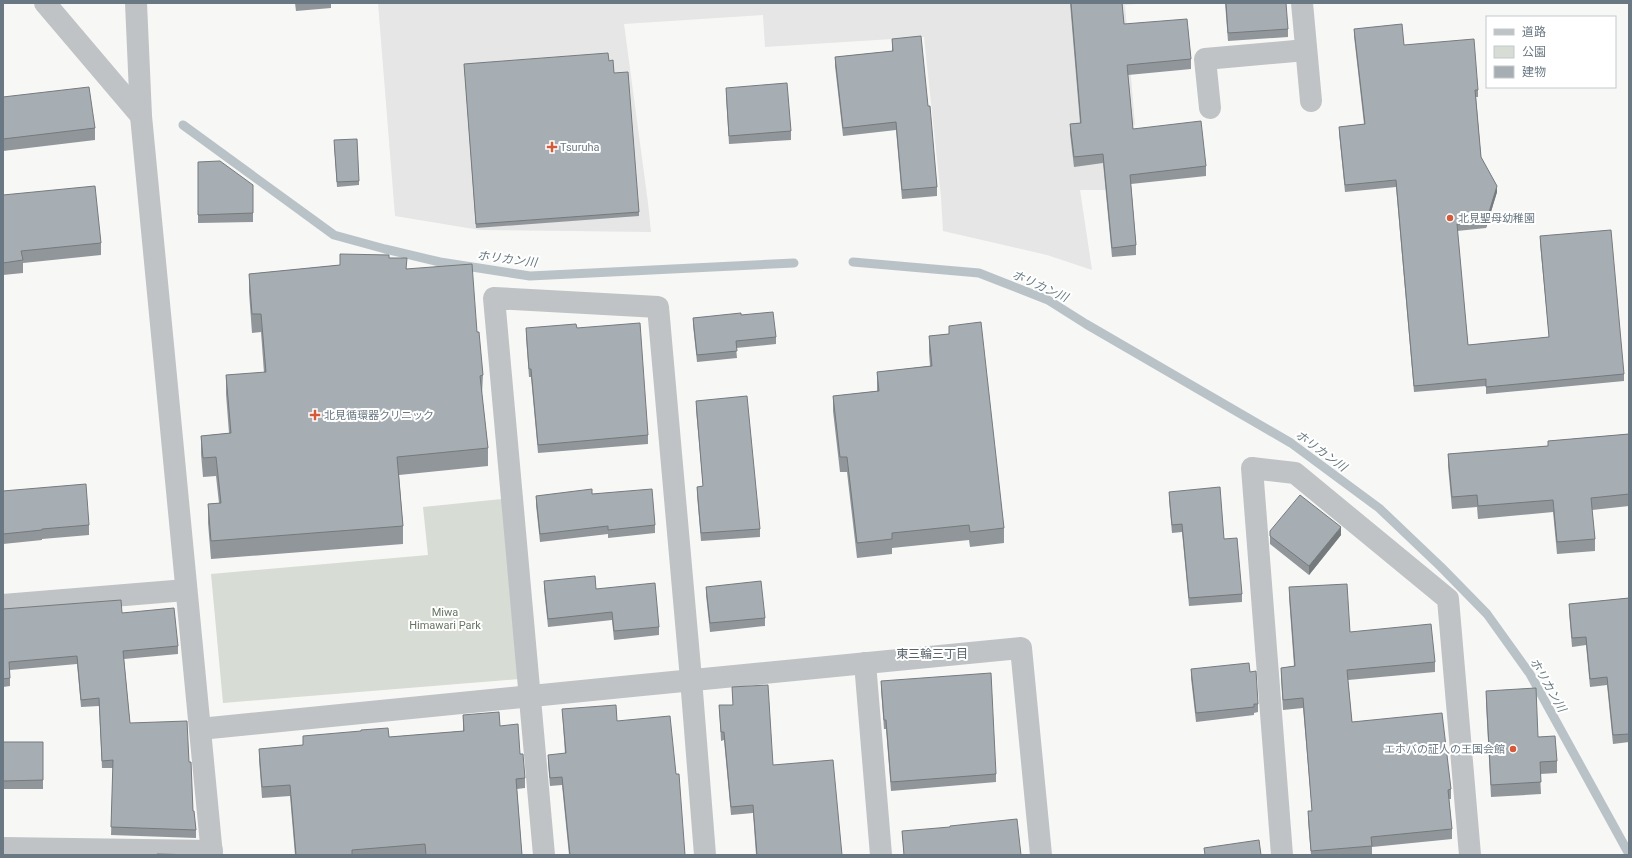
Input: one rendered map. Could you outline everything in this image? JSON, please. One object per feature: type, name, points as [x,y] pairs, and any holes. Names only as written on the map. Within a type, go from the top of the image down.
[{"type":"street","points":[[45,3],[141,116]]},
{"type":"street","points":[[3,848],[212,853],[141,116],[136,3]]},
{"type":"street","points":[[1302,3],[1311,101]]},
{"type":"street","points":[[1210,108],[1205,59],[1306,50]]},
{"type":"street","points":[[544,855],[494,298],[658,307],[705,855]]},
{"type":"street","points":[[1282,855],[1252,468],[1294,473],[1448,599],[1470,855]]},
{"type":"street","points":[[3,605],[186,590]]},
{"type":"street","points":[[200,729],[530,697],[691,679],[1021,648],[1041,855]]},
{"type":"street","points":[[865,663],[880,855]]},
{"type":"shaded area","points":[[378,3],[1146,3],[1125,5],[1135,125],[1126,126],[1128,190],[1080,190],[1092,270],[1047,255],[943,231],[941,197],[924,37],[765,47],[763,15],[624,24],[651,232],[480,230],[395,216]]},
{"type":"green space","name":"Miwa Himawari Park","points":[[502,499],[519,679],[223,703],[211,574],[428,555],[423,507]]},
{"type":"building","points":[[1071,3],[1122,3],[1124,24],[1187,19],[1191,59],[1127,65],[1133,129],[1201,121],[1206,166],[1130,175],[1136,245],[1112,248],[1103,154],[1074,157],[1070,124],[1081,123]]},
{"type":"building","points":[[1226,3],[1286,3],[1288,29],[1228,33]]},
{"type":"building","points":[[1402,24],[1404,45],[1474,39],[1478,90],[1475,90],[1481,157],[1497,186],[1486,222],[1457,224],[1468,345],[1549,337],[1540,236],[1611,230],[1624,374],[1486,387],[1486,379],[1414,386],[1396,180],[1345,185],[1339,127],[1365,124],[1354,29]]},
{"type":"building","points":[[921,36],[928,106],[930,106],[937,187],[902,190],[896,122],[843,128],[835,57],[893,51],[892,39]]},
{"type":"building","name":"Tsuruha","points":[[608,53],[609,61],[613,60],[614,73],[628,72],[639,212],[476,224],[464,64]]},
{"type":"building","points":[[787,83],[791,131],[729,136],[726,88]]},
{"type":"building","points":[[89,87],[95,128],[3,139],[3,97]]},
{"type":"building","points":[[357,139],[359,181],[337,182],[334,140]]},
{"type":"building","points":[[220,161],[253,185],[253,213],[198,215],[198,162]]},
{"type":"building","points":[[95,186],[101,243],[21,251],[23,260],[3,263],[3,195]]},
{"type":"building","points":[[340,254],[389,255],[389,258],[407,258],[406,269],[472,264],[477,332],[479,332],[483,375],[480,376],[488,448],[397,457],[403,526],[211,541],[208,504],[221,503],[216,457],[203,458],[201,436],[231,433],[226,375],[266,372],[261,314],[252,314],[249,274],[340,265]]},
{"type":"building","points":[[773,312],[776,337],[736,341],[737,351],[697,355],[693,318],[741,313],[741,315]]},
{"type":"building","points":[[981,322],[1004,528],[970,532],[969,525],[892,533],[892,539],[857,543],[847,457],[840,457],[833,396],[879,391],[877,372],[932,366],[929,336],[949,334],[949,326]]},
{"type":"building","points":[[640,323],[648,435],[538,445],[526,328],[576,324],[577,328]]},
{"type":"building","points":[[747,396],[760,529],[701,533],[697,487],[703,486],[696,401]]},
{"type":"building","points":[[1629,434],[1629,494],[1591,498],[1595,539],[1557,542],[1553,500],[1478,506],[1477,495],[1452,497],[1448,454],[1548,446],[1548,441]]},
{"type":"building","points":[[86,484],[89,525],[3,534],[3,491]]},
{"type":"building","points":[[1220,487],[1224,539],[1237,538],[1242,594],[1189,598],[1182,524],[1172,525],[1169,492]]},
{"type":"building","points":[[592,489],[592,494],[652,489],[655,525],[608,530],[608,526],[540,534],[536,496]]},
{"type":"building","points":[[1300,495],[1341,527],[1309,566],[1270,536],[1270,531]]},
{"type":"building","points":[[595,576],[596,589],[655,583],[659,627],[614,631],[612,612],[548,619],[544,581]]},
{"type":"building","points":[[761,581],[765,618],[710,623],[706,587]]},
{"type":"building","points":[[1347,584],[1350,632],[1431,624],[1435,662],[1347,670],[1352,722],[1442,713],[1451,789],[1448,790],[1452,829],[1371,837],[1372,846],[1311,851],[1308,811],[1312,811],[1303,698],[1283,700],[1281,668],[1295,666],[1289,587]]},
{"type":"building","points":[[1629,598],[1629,734],[1613,735],[1607,677],[1590,679],[1586,637],[1572,638],[1569,604]]},
{"type":"building","points":[[121,600],[122,613],[174,608],[178,646],[123,651],[130,723],[187,721],[189,762],[191,762],[193,811],[196,830],[111,827],[113,760],[102,761],[99,698],[81,700],[77,656],[9,662],[10,678],[3,679],[3,609]]},
{"type":"building","points":[[1249,663],[1250,672],[1256,671],[1258,704],[1254,704],[1254,707],[1196,713],[1191,669]]},
{"type":"building","points":[[991,673],[996,774],[891,782],[881,681]]},
{"type":"building","points":[[768,685],[773,765],[833,760],[842,855],[757,855],[753,805],[731,807],[724,732],[721,732],[719,705],[733,705],[732,687]]},
{"type":"building","name":"エホバの証人の王国会館","points":[[1536,688],[1538,737],[1555,736],[1557,761],[1540,762],[1541,782],[1491,785],[1486,691]]},
{"type":"building","points":[[616,705],[617,721],[670,716],[676,774],[679,774],[685,855],[570,855],[562,777],[550,778],[548,755],[566,753],[562,709]]},
{"type":"building","points":[[499,712],[500,726],[518,724],[520,754],[523,754],[525,778],[516,779],[522,855],[426,855],[425,844],[352,850],[352,855],[296,855],[290,785],[262,787],[259,749],[303,745],[303,736],[361,730],[388,728],[389,737],[464,731],[463,715]]},
{"type":"building","points":[[3,742],[43,742],[43,780],[3,781]]},
{"type":"building","points":[[1017,819],[1021,855],[904,855],[902,831]]},
{"type":"building","points":[[1259,840],[1261,855],[1205,855],[1204,848]]},
{"type":"building","points":[[157,854],[197,855],[157,855]]},
{"type":"waterway","name":"ホリカン川","points":[[183,125],[334,235],[440,262],[530,276],[794,263]]},
{"type":"waterway","name":"ホリカン川","points":[[853,262],[979,273],[1048,300],[1086,324],[1291,443],[1379,508],[1441,567],[1487,614],[1530,674],[1629,854]]},
{"type":"place","name":"Tsuruha","points":[[552,147]]},
{"type":"place","name":"北見聖母幼稚園","points":[[1450,218]]},
{"type":"place","name":"北見循環器クリニック","points":[[315,415]]},
{"type":"place","name":"エホバの証人の王国会館","points":[[1513,749]]},
{"type":"district","name":"東三輪三丁目","points":[[932,654]]}]
